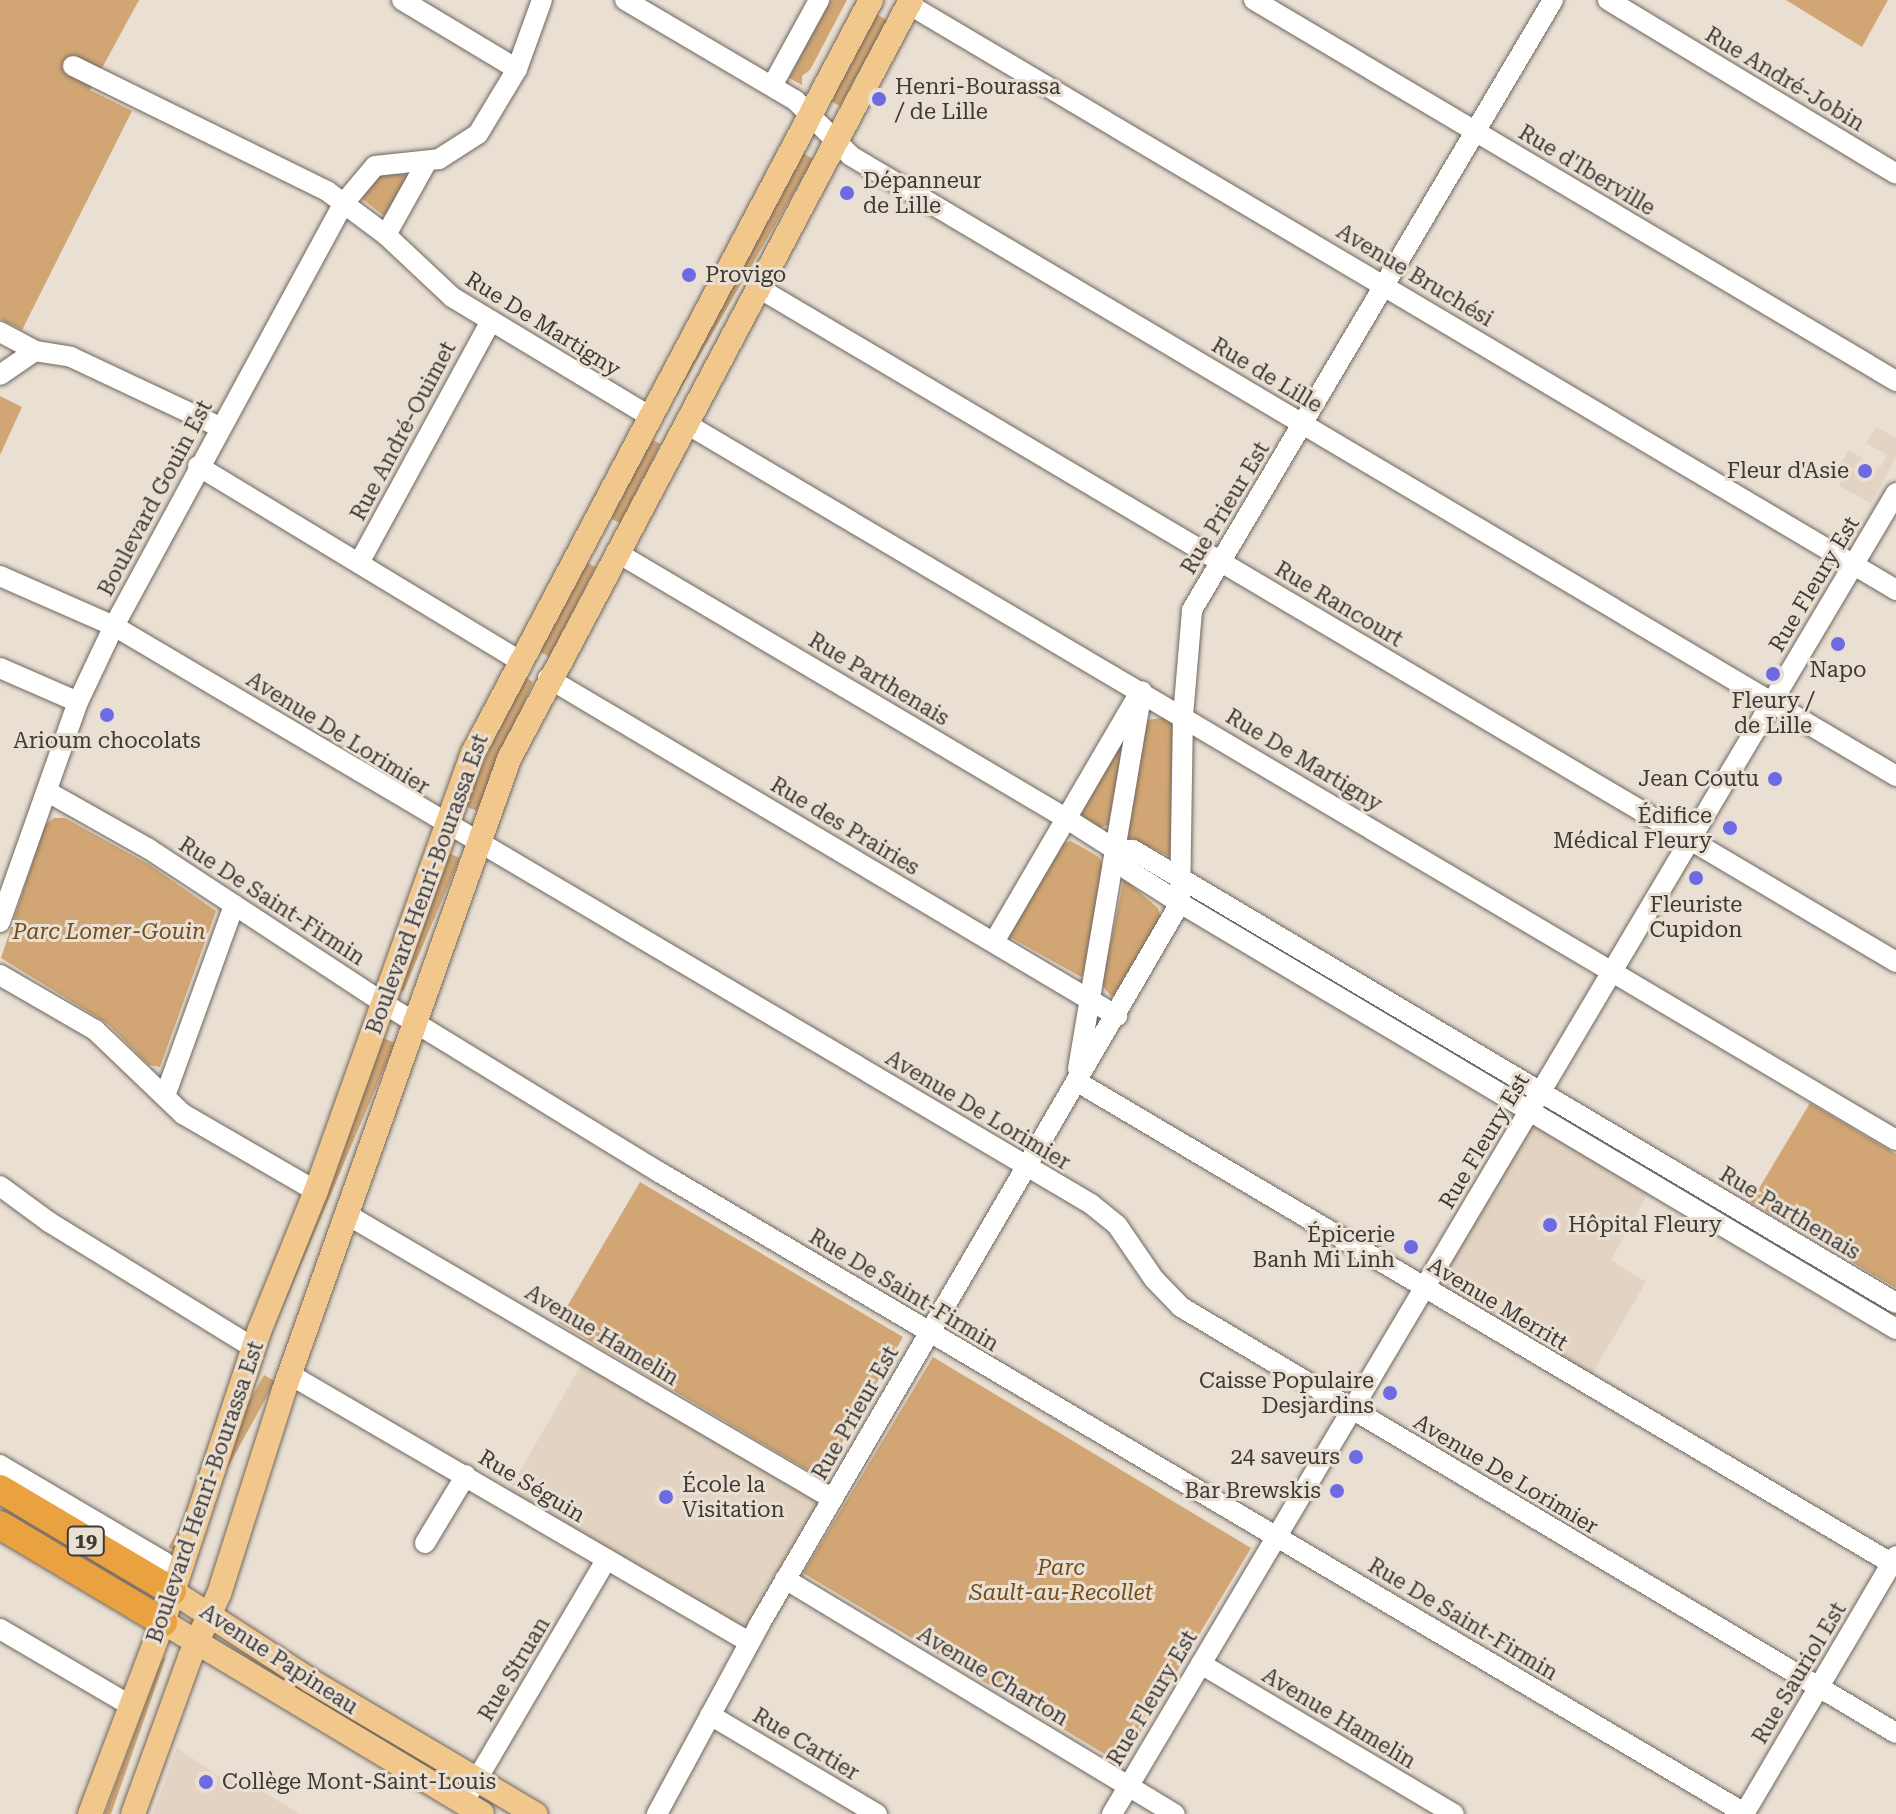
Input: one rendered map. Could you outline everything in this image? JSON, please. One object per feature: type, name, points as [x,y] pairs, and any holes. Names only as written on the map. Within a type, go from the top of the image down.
[{"type":"highway","name":"19","points":[[0,1489],[172,1591]]},
{"type":"highway","name":"19","points":[[0,1525],[163,1622]]},
{"type":"main road","name":"Boulevard Henri-Bourassa Est","points":[[90,1814],[163,1622],[254,1348],[316,1191],[445,825],[518,660],[871,0]]},
{"type":"main road","name":"Boulevard Henri-Bourassa Est","points":[[133,1814],[196,1643],[210,1614],[289,1374],[478,839],[548,678],[910,2]]},
{"type":"main road","name":"Avenue Papineau","points":[[172,1591],[535,1814]]},
{"type":"main road","name":"Avenue Papineau","points":[[163,1622],[472,1808]]},
{"type":"street","points":[[402,0],[517,69]]},
{"type":"street","name":"Boulevard Gouin Est","points":[[0,922],[78,702],[114,626],[198,466],[344,203],[375,166],[426,163],[453,153],[478,134],[517,69],[542,0]]},
{"type":"street","name":"Rue de Lille","points":[[625,0],[772,86],[809,115],[851,156],[1896,776]]},
{"type":"street","points":[[772,86],[819,0]]},
{"type":"street","name":"Rue d'Iberville","points":[[1254,0],[1896,381]]},
{"type":"street","name":"Rue Prieur Est","points":[[657,1814],[785,1579],[1025,1166],[1117,1016],[1180,903],[1183,716],[1192,610],[1553,0]]},
{"type":"street","name":"Rue André-Jobin","points":[[1608,0],[1896,174]]},
{"type":"street","name":"Avenue Bruchési","points":[[910,2],[1896,590]]},
{"type":"street","name":"Rue De Martigny","points":[[73,66],[344,203],[386,235],[442,289],[490,323],[649,416]]},
{"type":"street","points":[[386,235],[426,163]]},
{"type":"street","name":"Rue Rancourt","points":[[757,287],[1896,962]]},
{"type":"street","name":"Rue André-Ouimet","points":[[359,563],[490,323]]},
{"type":"street","points":[[0,332],[35,351],[82,362],[220,427]]},
{"type":"street","points":[[0,375],[35,351]]},
{"type":"street","name":"Rue De Martigny","points":[[685,423],[1896,1140]]},
{"type":"street","points":[[198,466],[518,660]]},
{"type":"street","name":"Rue Fleury Est","points":[[1112,1814],[1896,493]]},
{"type":"street","name":"Rue Parthenais","points":[[616,552],[1064,817],[1116,850],[1128,870],[1180,903],[1896,1329]]},
{"type":"street","name":"Avenue De Lorimier","points":[[0,576],[114,626],[445,825],[478,839],[1025,1166],[1111,1219],[1154,1279],[1181,1307],[1896,1733]]},
{"type":"street","points":[[0,668],[78,702]]},
{"type":"street","name":"Rue des Prairies","points":[[548,678],[1117,1016]]},
{"type":"street","points":[[994,942],[1064,817],[1142,691]]},
{"type":"street","name":"Rue Prieur Est","points":[[1076,1081],[1142,691]]},
{"type":"street","name":"Rue De Saint-Firmin","points":[[48,792],[234,905],[413,1022],[929,1332],[1745,1814]]},
{"type":"street","name":"Rue Parthenais","points":[[1116,850],[1133,850],[1896,1303]]},
{"type":"street","points":[[165,1096],[234,905]]},
{"type":"street","points":[[0,975],[95,1030],[183,1114],[316,1191]]},
{"type":"street","name":"Avenue Merritt","points":[[1076,1081],[1895,1562]]},
{"type":"street","points":[[1585,1145],[1597,1126]]},
{"type":"street","points":[[1648,1182],[1659,1163]]},
{"type":"street","points":[[0,1186],[45,1220],[254,1348]]},
{"type":"street","name":"Avenue Hamelin","points":[[346,1214],[833,1499]]},
{"type":"street","name":"Rue Séguin","points":[[289,1374],[749,1642]]},
{"type":"street","points":[[0,1465],[164,1562],[172,1591]]},
{"type":"street","points":[[425,1543],[466,1475]]},
{"type":"street","name":"Rue Struan","points":[[472,1808],[476,1780],[607,1559]]},
{"type":"street","name":"Rue Sauriol Est","points":[[1745,1814],[1895,1562]]},
{"type":"street","name":"Avenue Charton","points":[[785,1579],[1175,1814]]},
{"type":"street","points":[[0,1629],[131,1706]]},
{"type":"street","name":"Avenue Hamelin","points":[[1201,1664],[1454,1814]]},
{"type":"street","name":"Rue Cartier","points":[[710,1715],[877,1814]]},
{"type":"shaded area","points":[[1876,427],[1896,438],[1896,457],[1871,503],[1839,486],[1847,471],[1839,466],[1849,450],[1879,469],[1888,455],[1866,443]]},
{"type":"shaded area","name":"Hôpital Fleury","points":[[1531,1119],[1650,1189],[1611,1260],[1646,1282],[1587,1382],[1431,1292]]},
{"type":"shaded area","name":"École la Visitation","points":[[587,1355],[834,1498],[751,1640],[504,1498]]},
{"type":"shaded area","name":"Collège Mont-Saint-Louis","points":[[177,1748],[223,1779],[237,1776],[300,1814],[153,1814]]},
{"type":"green space","points":[[0,0],[139,0],[90,90],[132,111],[22,330],[0,319]]},
{"type":"green space","points":[[831,0],[847,0],[810,70],[802,76],[802,85],[789,78]]},
{"type":"green space","points":[[1786,0],[1888,0],[1862,47]]},
{"type":"green space","points":[[876,14],[887,20],[840,106],[828,100]]},
{"type":"green space","points":[[801,152],[813,159],[676,396],[664,389]]},
{"type":"green space","points":[[381,170],[409,176],[389,214],[383,215],[361,198]]},
{"type":"green space","points":[[0,396],[22,407],[0,455]]},
{"type":"green space","points":[[649,438],[661,444],[620,523],[609,517]]},
{"type":"green space","points":[[584,561],[596,567],[550,657],[538,651]]},
{"type":"green space","points":[[523,676],[533,682],[477,811],[464,806]]},
{"type":"green space","points":[[1168,717],[1174,724],[1173,858],[1128,837],[1144,726],[1147,720]]},
{"type":"green space","points":[[1125,736],[1109,825],[1097,828],[1085,823],[1081,814]]},
{"type":"green space","name":"Parc Lomer-Gouin","points":[[54,818],[65,818],[150,865],[216,911],[160,1067],[149,1065],[108,1024],[1,958],[45,825]]},
{"type":"green space","points":[[1071,841],[1099,857],[1103,867],[1087,970],[1081,977],[1008,936],[1062,844]]},
{"type":"green space","points":[[448,853],[460,858],[403,992],[391,986]]},
{"type":"green space","points":[[1124,879],[1158,908],[1161,918],[1120,992],[1111,996],[1102,985]]},
{"type":"green space","points":[[383,1038],[395,1043],[269,1339],[257,1334]]},
{"type":"green space","points":[[1810,1103],[1896,1154],[1896,1288],[1751,1202]]},
{"type":"green space","points":[[640,1182],[903,1337],[824,1475],[816,1475],[558,1322]]},
{"type":"green space","name":"Parc Sault-au-Recollet","points":[[933,1357],[1251,1548],[1121,1764],[803,1573]]},
{"type":"green space","points":[[264,1375],[275,1381],[180,1554],[168,1547]]},
{"type":"green space","points":[[166,1657],[111,1814],[105,1814],[162,1659]]},
{"type":"place","name":"Henri-Bourassa / de Lille","points":[[879,99]]},
{"type":"place","name":"Dépanneur de Lille","points":[[847,193]]},
{"type":"place","name":"Provigo","points":[[689,275]]},
{"type":"place","name":"Fleur d'Asie","points":[[1865,471]]},
{"type":"place","name":"Napo","points":[[1838,644]]},
{"type":"place","name":"Fleury / de Lille","points":[[1773,674]]},
{"type":"place","name":"Arioum chocolats","points":[[107,715]]},
{"type":"place","name":"Jean Coutu","points":[[1775,779]]},
{"type":"place","name":"Édifice Médical Fleury","points":[[1730,828]]},
{"type":"place","name":"Fleuriste Cupidon","points":[[1696,878]]},
{"type":"place","name":"Hôpital Fleury","points":[[1550,1225]]},
{"type":"place","name":"Épicerie Banh Mi Linh","points":[[1411,1247]]},
{"type":"place","name":"Caisse Populaire Desjardins","points":[[1390,1393]]},
{"type":"place","name":"24 saveurs","points":[[1356,1457]]},
{"type":"place","name":"Bar Brewskis","points":[[1337,1491]]},
{"type":"place","name":"École la Visitation","points":[[666,1497]]},
{"type":"place","name":"Collège Mont-Saint-Louis","points":[[206,1782]]}]
